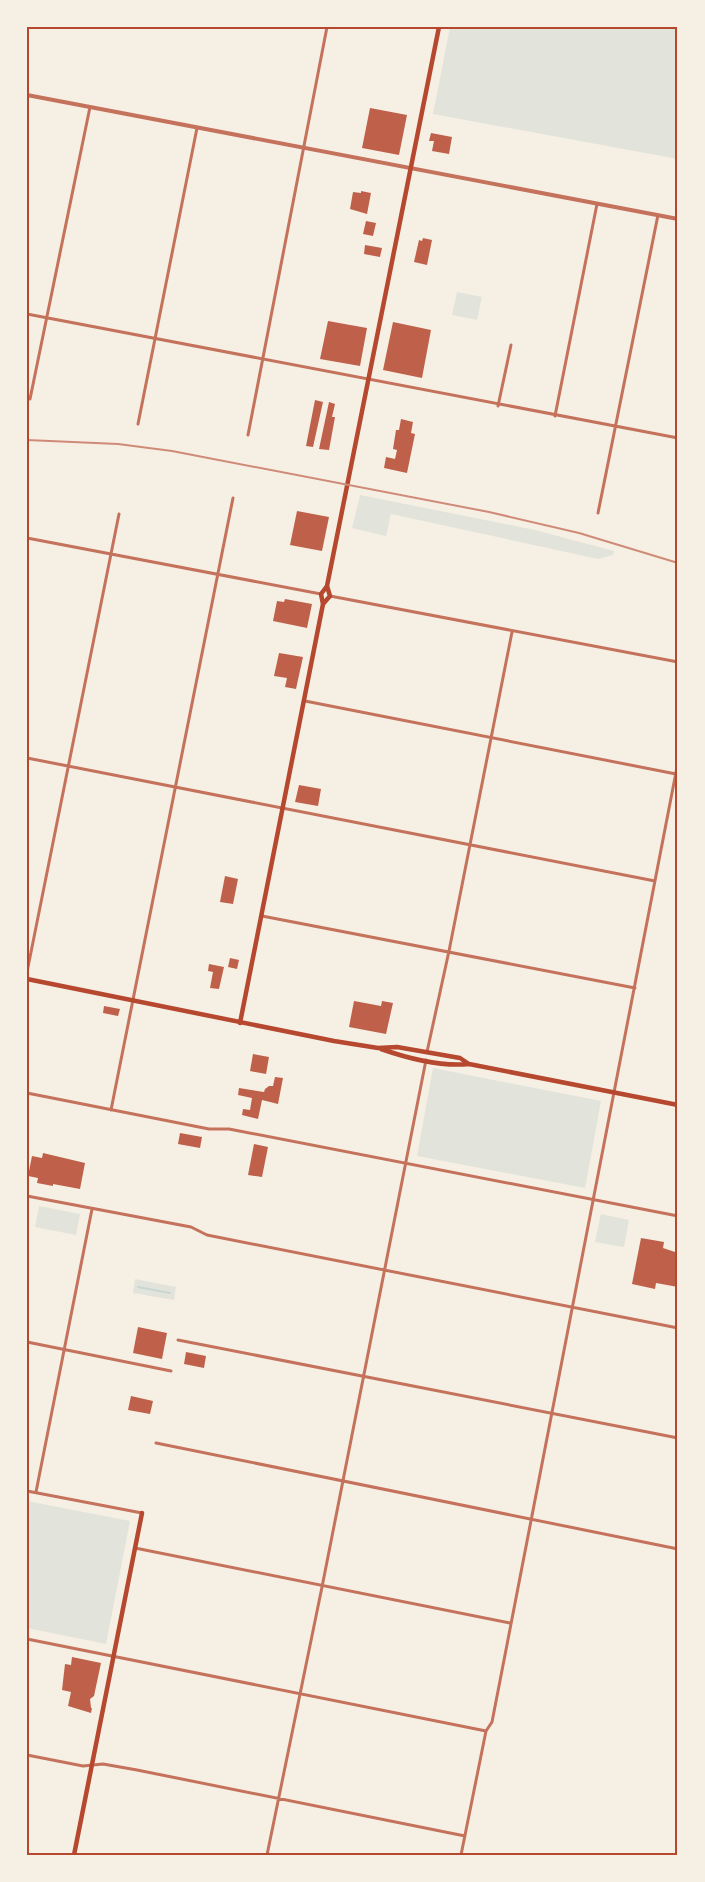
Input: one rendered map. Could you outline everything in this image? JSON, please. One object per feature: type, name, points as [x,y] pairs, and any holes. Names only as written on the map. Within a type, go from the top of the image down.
[{"type":"main road","points":[[240,1023],[305,701],[323,604],[321,594],[327,586],[343,511],[439,27]]},
{"type":"main road","points":[[323,604],[330,596],[327,586]]},
{"type":"main road","points":[[27,979],[240,1023],[378,1048],[426,1060],[459,1065],[469,1064],[678,1105]]},
{"type":"main road","points":[[378,1048],[397,1047],[427,1052],[460,1058],[469,1064]]},
{"type":"main road","points":[[74,1855],[142,1514]]},
{"type":"street","points":[[248,435],[327,27]]},
{"type":"street","points":[[27,95],[678,219]]},
{"type":"street","points":[[30,399],[90,107]]},
{"type":"street","points":[[138,424],[197,128]]},
{"type":"street","points":[[555,416],[597,204]]},
{"type":"street","points":[[598,513],[658,215]]},
{"type":"street","points":[[27,314],[262,360],[368,378],[498,406],[678,438]]},
{"type":"street","points":[[498,406],[511,345]]},
{"type":"street","points":[[111,1110],[233,498]]},
{"type":"street","points":[[27,972],[119,514]]},
{"type":"street","points":[[27,538],[321,594]]},
{"type":"street","points":[[330,596],[678,662]]},
{"type":"street","points":[[427,1052],[512,632]]},
{"type":"street","points":[[305,701],[676,774]]},
{"type":"street","points":[[27,758],[655,881]]},
{"type":"street","points":[[461,1855],[486,1731],[492,1722],[678,762]]},
{"type":"street","points":[[262,916],[635,988]]},
{"type":"street","points":[[267,1855],[426,1060]]},
{"type":"street","points":[[27,1093],[209,1129],[229,1129],[678,1216]]},
{"type":"street","points":[[27,1196],[191,1227],[207,1235],[678,1328]]},
{"type":"street","points":[[36,1492],[92,1208]]},
{"type":"street","points":[[178,1340],[678,1438]]},
{"type":"street","points":[[27,1342],[171,1371]]},
{"type":"street","points":[[156,1443],[678,1549]]},
{"type":"street","points":[[27,1491],[142,1514]]},
{"type":"street","points":[[135,1548],[510,1623]]},
{"type":"street","points":[[27,1639],[486,1731]]},
{"type":"street","points":[[27,1755],[83,1766],[103,1764],[465,1836]]},
{"type":"shaded area","points":[[450,27],[678,27],[678,159],[433,114]]},
{"type":"shaded area","points":[[457,292],[482,297],[477,320],[452,315]]},
{"type":"shaded area","points":[[360,495],[535,530],[614,551],[613,555],[598,559],[391,514],[386,536],[352,528]]},
{"type":"shaded area","points":[[433,1068],[601,1101],[585,1188],[417,1156]]},
{"type":"shaded area","points":[[39,1206],[80,1214],[76,1235],[35,1227]]},
{"type":"shaded area","points":[[601,1214],[629,1220],[624,1247],[595,1242]]},
{"type":"shaded area","points":[[135,1279],[176,1287],[174,1300],[133,1293]]},
{"type":"shaded area","points":[[27,1501],[130,1521],[106,1644],[27,1628]]},
{"type":"building","points":[[370,108],[407,115],[399,155],[362,148]]},
{"type":"building","points":[[431,133],[452,137],[449,154],[432,151],[434,141],[429,141]]},
{"type":"building","points":[[361,191],[371,193],[367,214],[350,209],[353,192],[361,193]]},
{"type":"building","points":[[366,221],[376,223],[373,236],[363,234]]},
{"type":"building","points":[[423,238],[432,240],[427,265],[414,262],[419,240],[422,241]]},
{"type":"building","points":[[365,245],[382,248],[380,257],[364,254]]},
{"type":"building","points":[[328,321],[367,328],[360,366],[320,359]]},
{"type":"building","points":[[393,322],[431,330],[422,378],[383,370]]},
{"type":"building","points":[[315,400],[323,402],[313,447],[306,446]]},
{"type":"building","points":[[329,402],[335,404],[332,417],[335,417],[329,450],[319,449]]},
{"type":"building","points":[[401,419],[413,422],[411,433],[415,434],[407,473],[384,468],[386,457],[395,459],[397,450],[393,449],[396,430],[399,430]]},
{"type":"building","points":[[297,511],[329,517],[322,551],[290,545]]},
{"type":"building","points":[[285,599],[312,604],[307,628],[273,621],[277,601],[284,602]]},
{"type":"building","points":[[279,653],[303,657],[296,689],[285,687],[287,678],[274,676]]},
{"type":"building","points":[[299,785],[321,789],[318,806],[295,802]]},
{"type":"building","points":[[225,876],[238,879],[233,904],[220,902]]},
{"type":"building","points":[[230,958],[239,960],[237,969],[228,967]]},
{"type":"building","points":[[209,964],[224,967],[219,989],[210,988],[213,972],[208,971]]},
{"type":"building","points":[[354,1001],[381,1006],[382,1001],[393,1003],[386,1034],[349,1027]]},
{"type":"building","points":[[104,1006],[120,1009],[118,1016],[103,1013]]},
{"type":"building","points":[[253,1054],[269,1057],[266,1074],[250,1071]]},
{"type":"building","points":[[275,1077],[283,1078],[278,1104],[262,1100],[258,1119],[242,1115],[243,1109],[250,1110],[252,1098],[238,1095],[239,1088],[264,1092],[269,1086],[273,1086]]},
{"type":"building","points":[[180,1133],[202,1137],[200,1148],[178,1144]]},
{"type":"building","points":[[254,1144],[268,1147],[262,1177],[248,1175]]},
{"type":"building","points":[[43,1153],[85,1163],[80,1189],[37,1183],[38,1178],[28,1176],[32,1156],[42,1158]]},
{"type":"building","points":[[641,1238],[664,1242],[663,1248],[678,1253],[678,1287],[656,1283],[655,1289],[632,1284]]},
{"type":"building","points":[[138,1327],[167,1333],[162,1359],[133,1353]]},
{"type":"building","points":[[186,1352],[206,1356],[204,1368],[184,1364]]},
{"type":"building","points":[[131,1396],[153,1401],[150,1414],[128,1410]]},
{"type":"building","points":[[72,1657],[101,1663],[94,1696],[90,1699],[91,1713],[68,1706],[71,1692],[62,1690],[65,1664],[71,1665]]},
{"type":"waterway","points":[[138,1287],[170,1293]]},
{"type":"railway","points":[[27,440],[118,444],[172,451],[489,512],[579,533],[678,563]]}]
